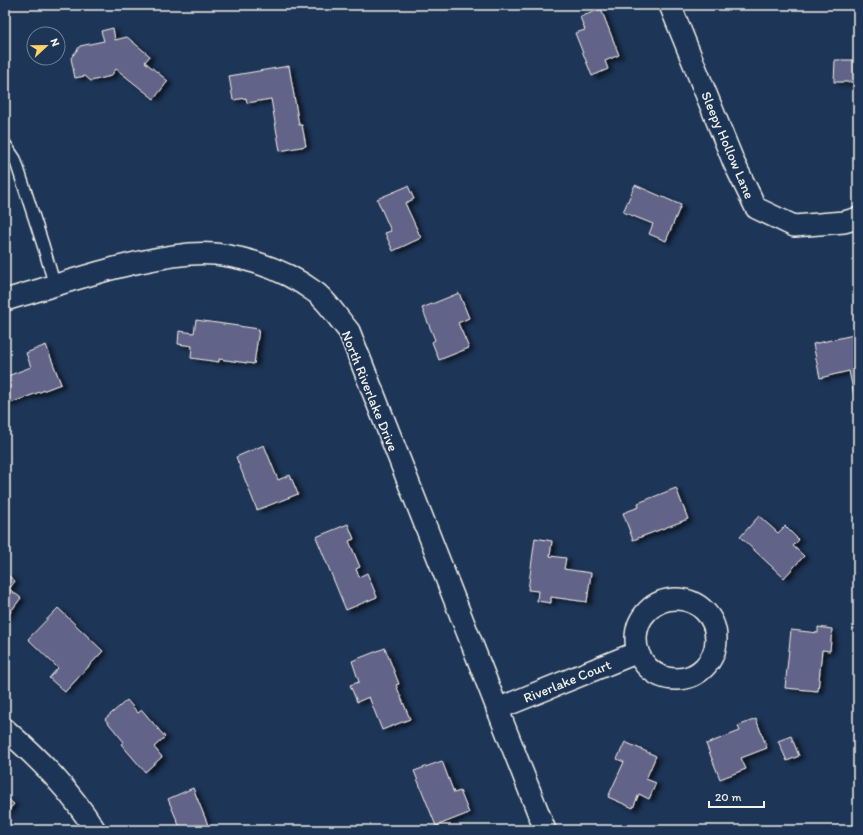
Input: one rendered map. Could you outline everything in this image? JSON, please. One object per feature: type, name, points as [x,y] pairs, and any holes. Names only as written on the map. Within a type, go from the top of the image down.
[{"type":"street","name":"Sleepy Hollow Lane","points":[[670,5],[734,163],[756,208],[794,226],[844,222],[858,218]]},
{"type":"street","name":"North Riverlake Drive","points":[[5,300],[123,266],[191,254],[231,256],[273,268],[316,292],[349,331],[545,830]]},
{"type":"street","name":"Riverlake Court","points":[[497,709],[638,652]]},
{"type":"street","points":[[5,729],[30,751],[78,802],[95,830]]},
{"type":"lane","points":[[5,144],[15,159],[43,244],[54,286]]},
{"type":"building","points":[[601,9],[619,55],[605,61],[608,69],[592,76],[575,33],[585,30],[580,17]]},
{"type":"building","points":[[113,28],[115,40],[127,37],[150,56],[145,62],[168,81],[154,99],[116,69],[111,76],[91,81],[85,76],[75,78],[71,58],[80,46],[104,41],[101,31]]},
{"type":"building","points":[[835,60],[858,60],[858,82],[834,82]]},
{"type":"building","points":[[289,66],[299,125],[302,125],[306,146],[280,151],[271,99],[247,103],[246,98],[233,100],[229,76]]},
{"type":"building","points":[[635,185],[681,205],[666,241],[649,234],[653,224],[623,212]]},
{"type":"building","points":[[408,186],[414,199],[405,203],[421,238],[393,251],[385,233],[391,231],[377,199]]},
{"type":"building","points":[[459,293],[469,318],[458,323],[469,348],[439,360],[432,342],[435,340],[422,308]]},
{"type":"building","points":[[196,320],[259,329],[254,364],[219,359],[219,362],[191,358],[192,346],[178,344],[179,331],[194,333]]},
{"type":"building","points":[[858,334],[858,394],[854,395],[849,371],[820,378],[813,344]]},
{"type":"building","points":[[46,345],[61,384],[8,404],[5,395],[5,377],[31,367],[26,353]]},
{"type":"building","points":[[264,445],[278,480],[290,475],[298,494],[257,510],[236,457]]},
{"type":"building","points":[[676,488],[688,519],[633,540],[623,513],[639,507],[638,503]]},
{"type":"building","points":[[759,516],[778,533],[785,526],[799,540],[793,546],[804,556],[784,578],[740,537]]},
{"type":"building","points":[[348,524],[354,539],[349,541],[360,567],[356,569],[359,577],[367,573],[377,597],[346,610],[316,537]]},
{"type":"building","points":[[535,538],[552,541],[550,556],[566,558],[564,569],[591,573],[587,602],[551,597],[551,603],[537,601],[538,591],[528,590]]},
{"type":"building","points":[[5,573],[15,581],[9,589],[21,598],[5,619]]},
{"type":"building","points":[[58,608],[103,651],[65,692],[49,678],[58,668],[28,639]]},
{"type":"building","points":[[818,627],[832,629],[830,651],[822,650],[818,691],[785,688],[791,630],[818,633]]},
{"type":"building","points":[[385,648],[399,684],[396,685],[410,719],[382,730],[369,697],[357,702],[350,685],[359,682],[352,661]]},
{"type":"building","points":[[127,700],[138,713],[142,710],[165,737],[154,747],[162,757],[145,772],[121,744],[124,742],[105,719]]},
{"type":"building","points":[[756,719],[767,748],[741,758],[746,769],[720,779],[706,744],[740,731],[738,726]]},
{"type":"building","points":[[791,736],[799,756],[787,761],[778,741]]},
{"type":"building","points":[[625,742],[656,756],[646,779],[656,783],[649,799],[639,794],[633,808],[608,797],[624,762],[617,759]]},
{"type":"building","points":[[442,761],[454,793],[460,791],[469,813],[436,826],[414,771]]},
{"type":"building","points":[[193,788],[210,830],[181,830],[168,799]]},
{"type":"building","points":[[5,797],[14,804],[5,814]]}]
